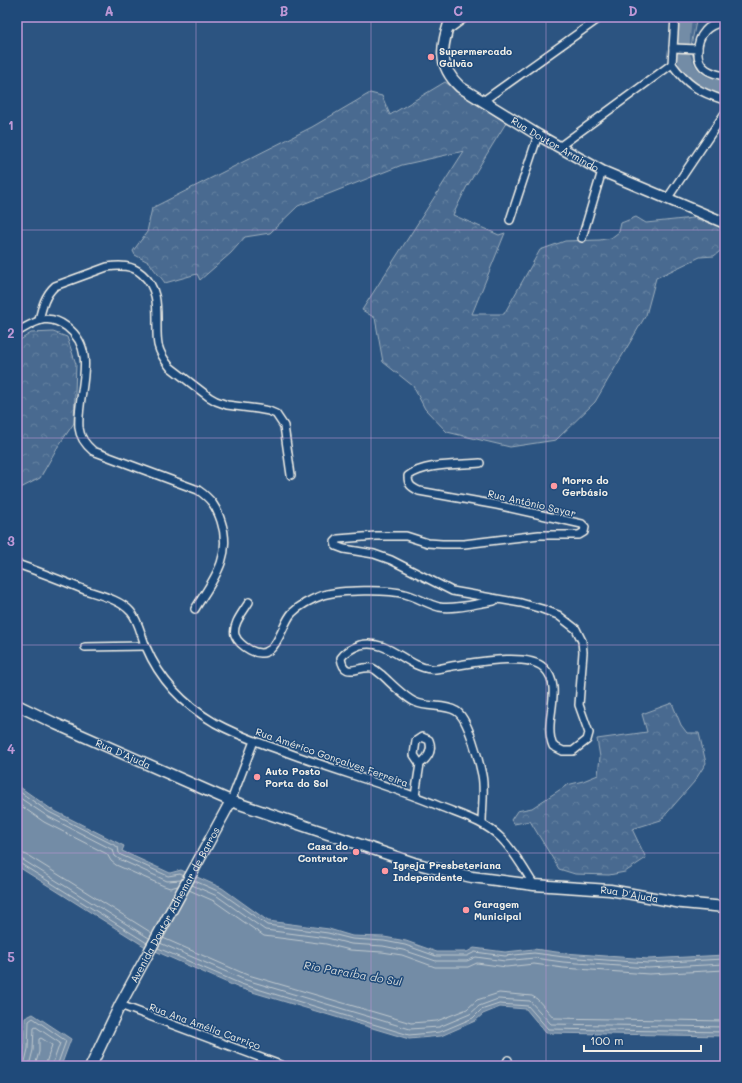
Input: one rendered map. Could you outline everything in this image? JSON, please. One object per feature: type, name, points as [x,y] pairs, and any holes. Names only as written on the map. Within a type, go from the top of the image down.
[{"type":"main road","name":"Rua Doutor Armindo","points":[[451,17],[443,48],[443,59],[451,79],[460,87],[559,148],[602,171],[725,223]]},
{"type":"main road","name":"Rua D'Ajuda","points":[[17,705],[63,727],[231,801],[414,863],[444,871],[472,876],[534,884],[610,890],[682,903],[725,907]]},
{"type":"main road","name":"Avenida Doutor Adhemar de Barros","points":[[91,1066],[120,1005],[231,801]]},
{"type":"street","points":[[447,31],[466,17]]},
{"type":"street","points":[[484,101],[601,17]]},
{"type":"street","points":[[559,148],[672,64],[675,48],[675,17]]},
{"type":"street","points":[[725,21],[706,31],[696,49],[702,66],[715,74],[725,76]]},
{"type":"street","points":[[675,48],[696,49]]},
{"type":"street","points":[[672,64],[689,84],[711,96],[725,101]]},
{"type":"street","points":[[667,199],[725,113]]},
{"type":"street","points":[[510,220],[538,135]]},
{"type":"street","points":[[582,238],[602,171]]},
{"type":"street","points":[[39,320],[41,308],[46,296],[55,286],[116,265],[137,270],[148,279],[156,297],[158,345],[165,361],[170,367],[209,397],[227,405],[264,410],[276,414],[284,426],[291,475]]},
{"type":"street","points":[[17,332],[39,320],[47,319],[65,325],[78,338],[85,355],[79,428],[86,445],[93,451],[198,490],[212,502],[218,513],[225,536],[226,546],[224,558],[219,569],[195,609]]},
{"type":"street","name":"Rua Antônio Sayar","points":[[480,464],[438,466],[415,471],[408,476],[408,482],[411,487],[419,491],[497,505],[582,524],[585,527],[584,532],[578,535],[540,535],[464,544],[428,543],[406,536],[376,536],[338,539],[335,542],[336,546],[344,549],[374,554],[391,560],[452,591],[500,600]]},
{"type":"street","name":"Rua Américo Gonçalves Ferreira","points":[[17,564],[104,597],[125,607],[131,612],[136,620],[145,646],[154,664],[169,686],[183,701],[216,723],[254,741],[330,769],[415,796],[482,823],[501,838],[514,854],[534,884]]},
{"type":"street","points":[[249,602],[235,626],[235,635],[239,642],[250,650],[258,653],[266,652],[273,646],[279,638],[287,620],[292,613],[306,602],[324,595],[357,590],[398,592],[440,607],[452,608],[500,600],[521,603],[558,615],[576,629],[582,640],[583,652],[579,705],[589,733],[587,740],[574,751],[563,751],[553,746],[550,740],[549,731],[553,684],[549,673],[543,666],[527,660],[504,660],[432,669],[419,666],[391,650],[375,645],[363,645],[353,648],[345,653],[341,658],[342,664],[346,669],[352,671],[362,668],[373,668],[415,702],[451,708],[458,712],[467,724],[482,775],[482,823]]},
{"type":"street","points":[[85,647],[145,646]]},
{"type":"street","name":"Avenida Doutor Adhemar de Barros","points":[[231,801],[254,741]]},
{"type":"street","points":[[415,796],[420,764]]},
{"type":"street","name":"Rua Ana Amélia Carriço","points":[[120,1005],[281,1066]]},
{"type":"green space","points":[[680,17],[697,17],[691,46],[678,46]]},
{"type":"green space","points":[[678,53],[692,53],[700,69],[708,75],[725,80],[725,95],[704,90],[692,82],[683,72],[679,62]]},
{"type":"green space","points":[[445,82],[506,123],[466,188],[453,215],[499,235],[505,233],[472,314],[504,314],[540,250],[565,241],[600,240],[611,238],[619,232],[621,223],[636,217],[646,223],[693,218],[725,227],[725,247],[714,256],[700,257],[656,278],[646,315],[595,402],[556,440],[510,447],[447,432],[425,409],[413,386],[383,362],[375,318],[362,310],[464,151],[402,165],[298,206],[270,233],[245,237],[231,253],[200,280],[197,274],[165,283],[150,263],[135,255],[133,251],[147,232],[152,208],[312,127],[370,93],[382,96],[390,115]]},
{"type":"green space","points":[[53,332],[67,337],[76,364],[74,423],[57,448],[40,478],[17,490],[17,342],[31,333]]},
{"type":"green space","points":[[672,703],[681,725],[687,733],[699,733],[706,763],[694,782],[661,820],[632,829],[646,858],[625,872],[609,875],[575,874],[559,869],[530,821],[514,824],[511,820],[517,811],[532,808],[567,785],[598,775],[600,757],[597,739],[647,732],[642,714]]},
{"type":"water","name":"Rio Paraíba do Sul","points":[[17,785],[51,809],[124,846],[122,851],[170,873],[181,870],[222,888],[268,921],[329,929],[352,936],[384,937],[406,941],[437,952],[467,952],[474,948],[505,952],[534,949],[564,953],[648,959],[725,955],[725,1036],[546,1033],[526,1009],[500,1007],[483,1014],[475,1021],[441,1036],[409,1039],[239,988],[144,946],[17,866]]},
{"type":"water","points":[[33,1014],[71,1039],[61,1066],[20,1066],[24,1049],[25,1018]]},
{"type":"waterway","points":[[685,17],[683,54],[689,69],[701,82],[712,86],[725,88]]},
{"type":"place","name":"Supermercado Galvão","points":[[431,57]]},
{"type":"place","name":"Morro do Gerbásio","points":[[554,486]]},
{"type":"place","name":"Auto Posto Porta do Sol","points":[[257,777]]},
{"type":"place","name":"Casa do Contrutor","points":[[356,852]]},
{"type":"place","name":"Igreja Presbeteriana Independente","points":[[385,871]]},
{"type":"place","name":"Garagem Municipal","points":[[466,910]]}]
